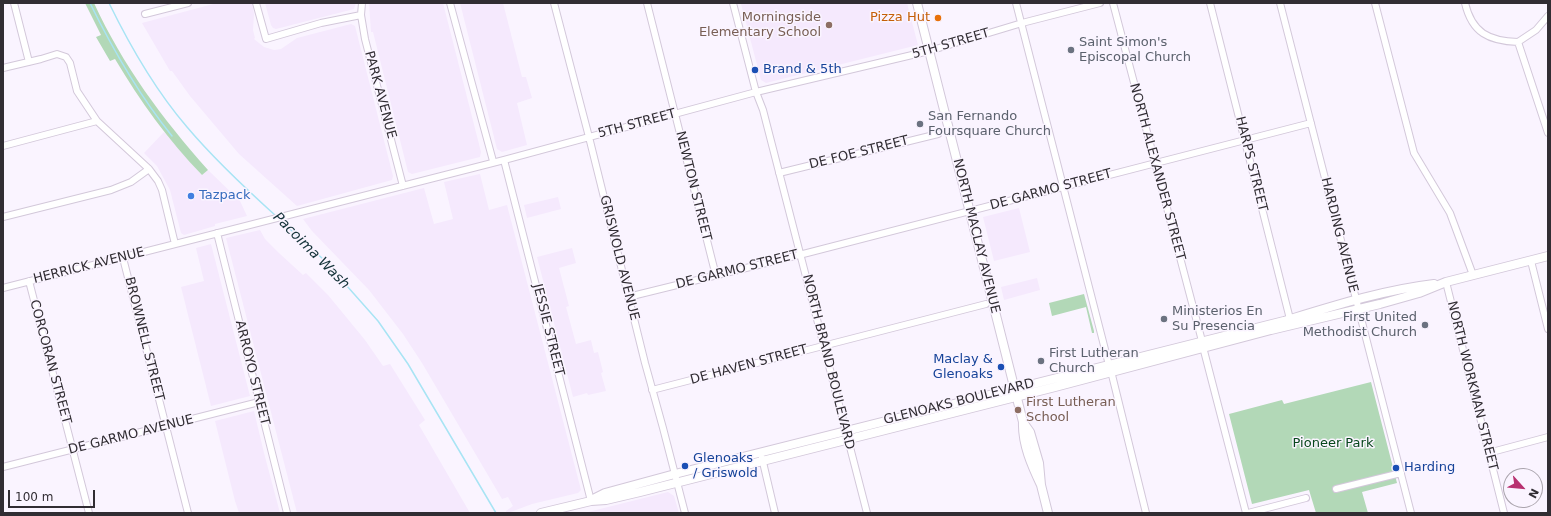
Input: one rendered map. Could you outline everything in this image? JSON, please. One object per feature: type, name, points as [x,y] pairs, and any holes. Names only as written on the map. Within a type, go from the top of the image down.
[{"type":"main road","name":"NORTH MACLAY AVENUE","points":[[917,3],[1023,422],[1030,432],[1039,463],[1040,485],[1048,513]]},
{"type":"main road","name":"GLENOAKS BOULEVARD","points":[[1291,322],[1356,300],[1417,286],[1446,282],[1548,256]]},
{"type":"main road","name":"GLENOAKS BOULEVARD","points":[[590,500],[606,500],[677,483],[1017,396],[1110,368],[1203,344],[1291,322],[1358,309],[1419,293],[1446,282]]},
{"type":"main road","name":"GLENOAKS BOULEVARD","points":[[541,513],[590,500],[605,493],[675,474],[1015,387],[1110,368]]},
{"type":"street","points":[[14,3],[29,62]]},
{"type":"street","points":[[145,14],[188,3]]},
{"type":"street","points":[[256,3],[266,39],[321,23],[361,14]]},
{"type":"street","name":"PARK AVENUE","points":[[362,3],[361,14],[365,39],[403,186]]},
{"type":"street","points":[[450,3],[493,161]]},
{"type":"street","name":"GRISWOLD AVENUE","points":[[554,3],[589,137],[628,297],[685,513]]},
{"type":"street","name":"NEWTON STREET","points":[[647,3],[716,276]]},
{"type":"street","name":"NORTH BRAND BOULEVARD","points":[[733,3],[756,92],[763,110],[780,172],[867,513]]},
{"type":"street","points":[[1016,3],[1146,513]]},
{"type":"street","name":"5TH STREET","points":[[175,244],[288,214],[403,186],[493,161],[504,160],[756,92],[929,51],[1022,23],[1100,3]]},
{"type":"street","name":"NORTH ALEXANDER STREET","points":[[1113,3],[1154,164],[1247,513]]},
{"type":"street","name":"HARPS STREET","points":[[1210,3],[1291,322]]},
{"type":"street","name":"HARDING AVENUE","points":[[1280,3],[1411,513]]},
{"type":"street","points":[[1375,3],[1414,154],[1450,213],[1473,275]]},
{"type":"street","points":[[1465,3],[1468,15],[1481,32],[1500,41],[1518,42],[1536,30],[1548,16]]},
{"type":"street","points":[[1518,42],[1548,133]]},
{"type":"street","points":[[3,68],[54,55],[62,55],[66,57],[70,62],[77,91],[98,121],[149,169],[158,181],[162,190],[175,244]]},
{"type":"street","points":[[3,146],[98,121]]},
{"type":"street","name":"DE GARMO STREET","points":[[628,297],[801,255],[1311,123]]},
{"type":"street","name":"DE FOE STREET","points":[[780,172],[938,134]]},
{"type":"street","name":"JESSIE STREET","points":[[504,160],[590,500]]},
{"type":"street","points":[[3,217],[111,190],[131,182],[149,169]]},
{"type":"street","name":"ARROYO STREET","points":[[217,233],[287,513]]},
{"type":"street","name":"HERRICK AVENUE","points":[[3,288],[175,244]]},
{"type":"street","name":"BROWNELL STREET","points":[[123,258],[188,513]]},
{"type":"street","points":[[1531,261],[1548,330]]},
{"type":"street","name":"CORCORAN STREET","points":[[29,281],[89,513]]},
{"type":"street","name":"NORTH WORKMAN STREET","points":[[1446,282],[1504,513]]},
{"type":"street","name":"DE HAVEN STREET","points":[[652,390],[986,304]]},
{"type":"street","name":"DE GARMO AVENUE","points":[[3,467],[259,402]]},
{"type":"street","points":[[1488,453],[1548,437]]},
{"type":"street","points":[[760,452],[775,513]]},
{"type":"street","points":[[1336,489],[1401,473]]},
{"type":"street","points":[[1247,513],[1306,498]]},
{"type":"shaded area","points":[[217,3],[252,3],[254,14],[254,39],[264,47],[274,50],[281,49],[297,38],[351,24],[355,26],[393,176],[392,180],[297,206],[239,154],[190,96],[172,71],[170,71],[142,23]]},
{"type":"shaded area","points":[[265,3],[356,3],[354,9],[276,29],[271,25]]},
{"type":"shaded area","points":[[369,3],[443,3],[481,152],[480,157],[412,174],[408,172],[373,32],[371,32]]},
{"type":"shaded area","points":[[460,3],[503,3],[522,77],[526,77],[532,98],[517,103],[527,145],[502,152],[497,149]]},
{"type":"shaded area","name":"Morningside Elementary School","points":[[907,3],[918,45],[766,83],[761,80],[741,4]]},
{"type":"shaded area","points":[[164,132],[202,175],[208,170],[240,201],[247,216],[215,224],[215,226],[184,235],[181,233],[170,190],[157,166],[144,153]]},
{"type":"shaded area","points":[[480,174],[489,210],[507,205],[581,490],[578,493],[532,504],[508,513],[506,513],[506,511],[513,506],[508,497],[502,499],[422,363],[403,334],[369,290],[312,231],[303,219],[424,188],[434,224],[453,219],[444,182]]},
{"type":"shaded area","points":[[558,197],[561,209],[527,218],[524,205]]},
{"type":"shaded area","points":[[1019,208],[1030,252],[994,261],[983,217]]},
{"type":"shaded area","points":[[260,230],[265,239],[279,253],[303,275],[306,273],[328,295],[365,340],[383,366],[390,364],[425,420],[419,425],[470,513],[297,513],[226,238]]},
{"type":"shaded area","points":[[211,244],[250,396],[211,406],[181,287],[204,281],[196,248]]},
{"type":"shaded area","points":[[572,248],[576,263],[559,268],[569,306],[566,307],[576,344],[591,340],[594,353],[598,352],[603,372],[601,373],[606,391],[588,395],[587,393],[573,397],[537,257]]},
{"type":"shaded area","points":[[1037,278],[1040,290],[1004,300],[1001,287]]},
{"type":"shaded area","points":[[254,411],[280,513],[239,513],[235,501],[215,421]]},
{"type":"shaded area","points":[[668,492],[674,496],[679,513],[584,513]]},
{"type":"green space","points":[[85,3],[94,3],[105,26],[145,91],[159,111],[208,170],[202,175],[155,120],[115,59],[110,61],[96,37],[101,35]]},
{"type":"green space","points":[[1084,294],[1094,333],[1092,333],[1086,307],[1052,316],[1049,303]]},
{"type":"green space","name":"Pioneer Park","points":[[1371,382],[1397,483],[1362,492],[1368,513],[1316,513],[1309,490],[1252,504],[1229,414],[1282,400],[1284,404]]},
{"type":"waterway","points":[[90,3],[127,72],[148,105],[172,136]]},
{"type":"waterway","name":"Pacoima Wash","points":[[109,3],[144,68],[176,113],[197,139],[219,162],[276,216]]},
{"type":"waterway","name":"Pacoima Wash","points":[[280,220],[323,259],[378,321],[408,364],[496,513]]},
{"type":"place","name":"Pizza Hut","points":[[938,18]]},
{"type":"place","name":"Morningside Elementary School","points":[[829,25]]},
{"type":"place","name":"Saint Simon's Episcopal Church","points":[[1071,50]]},
{"type":"place","name":"Brand & 5th","points":[[755,70]]},
{"type":"place","name":"San Fernando Foursquare Church","points":[[920,124]]},
{"type":"place","name":"Tazpack","points":[[191,196]]},
{"type":"place","name":"Ministerios En Su Presencia","points":[[1164,319]]},
{"type":"place","name":"First United Methodist Church","points":[[1425,325]]},
{"type":"place","name":"First Lutheran Church","points":[[1041,361]]},
{"type":"place","name":"Maclay & Glenoaks","points":[[1001,367]]},
{"type":"place","name":"First Lutheran School","points":[[1018,410]]},
{"type":"place","name":"Glenoaks / Griswold","points":[[685,466]]},
{"type":"place","name":"Harding","points":[[1396,468]]}]
